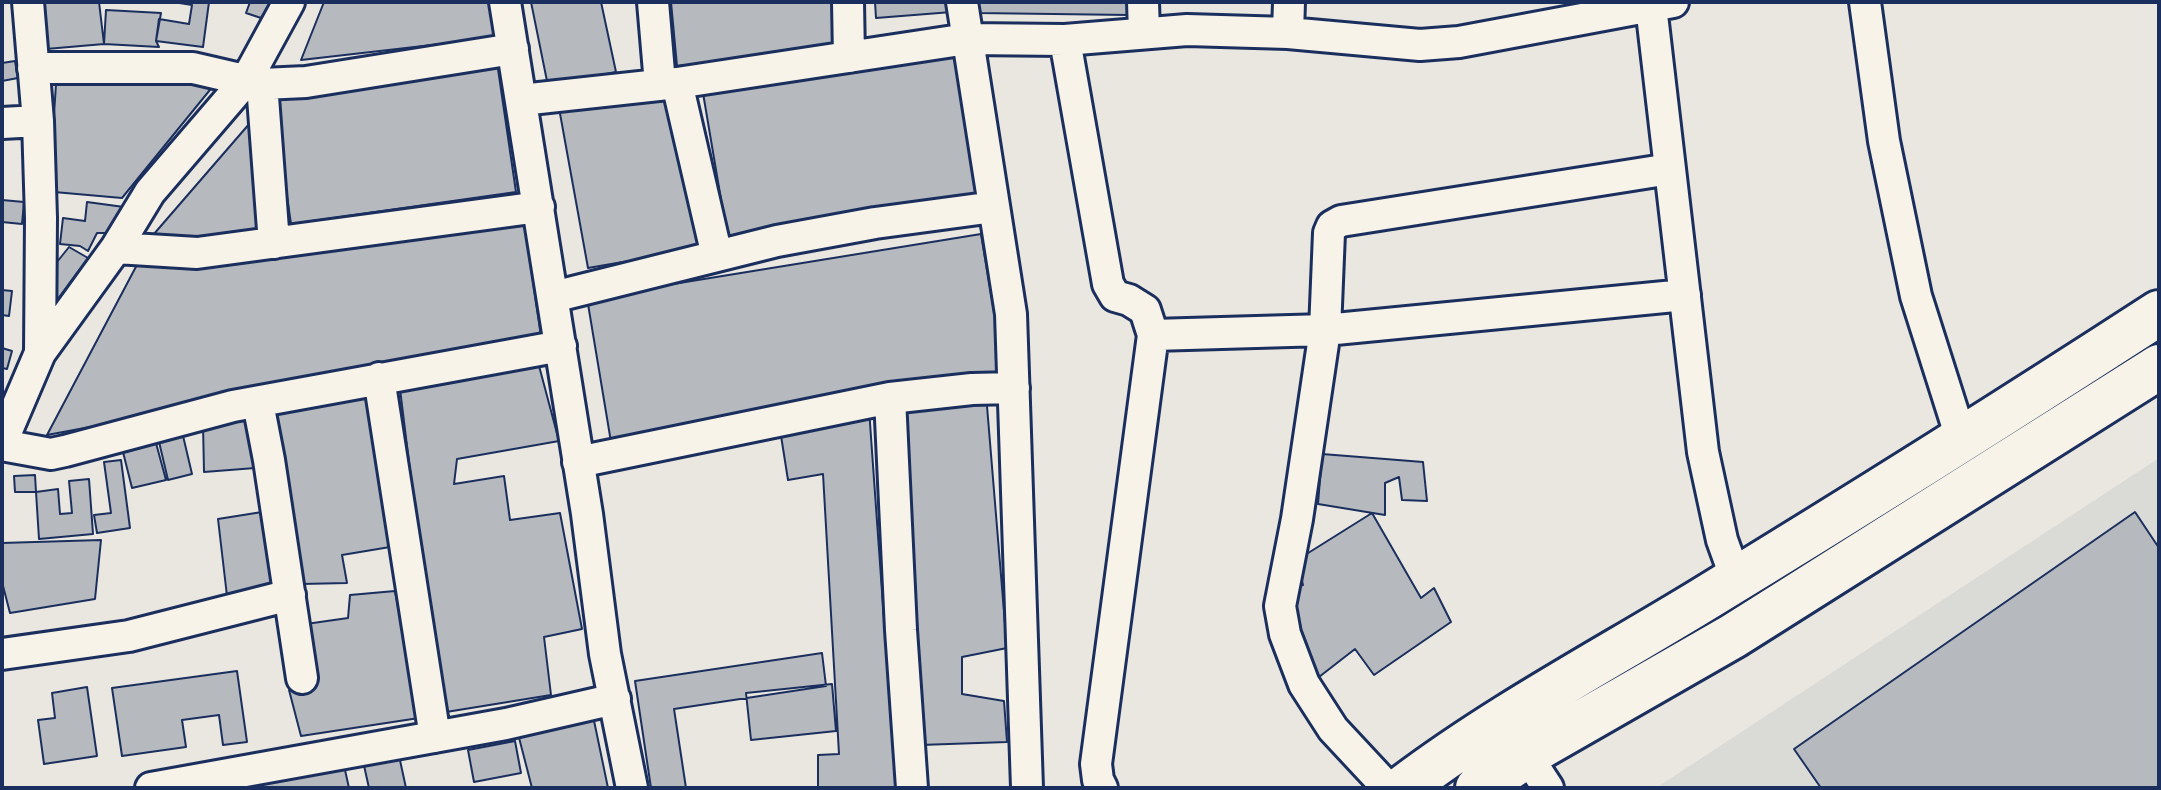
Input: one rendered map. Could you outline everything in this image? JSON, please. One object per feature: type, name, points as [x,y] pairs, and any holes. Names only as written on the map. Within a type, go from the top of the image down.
[{"type":"main road","points":[[1403,788],[1458,772],[1544,693],[1962,441],[2159,313]]},
{"type":"main road","points":[[1478,788],[1538,772],[1733,636],[2159,367]]},
{"type":"street","points":[[28,2],[38,121],[40,353]]},
{"type":"street","points":[[289,2],[254,82],[150,192],[116,248],[40,353],[2,444],[51,454],[295,392],[561,346]]},
{"type":"street","points":[[505,2],[561,346],[605,654],[632,788]]},
{"type":"street","points":[[653,2],[669,84],[717,256]]},
{"type":"street","points":[[848,2],[849,57]]},
{"type":"street","points":[[962,2],[1011,314],[1027,788]]},
{"type":"street","points":[[1143,2],[1144,33]]},
{"type":"street","points":[[1288,33],[1289,2]]},
{"type":"street","points":[[1865,2],[1884,141],[1916,296],[1962,441]]},
{"type":"street","points":[[521,100],[669,84],[967,39],[1065,40],[1187,30],[1288,33],[1420,45],[1662,4],[1670,169],[1703,452],[1722,540],[1736,579]]},
{"type":"street","points":[[1065,40],[1108,284],[1115,296],[1145,310],[1153,335],[1096,764],[1102,788]]},
{"type":"street","points":[[33,68],[193,68],[254,82],[306,82],[513,49]]},
{"type":"street","points":[[254,82],[274,243]]},
{"type":"street","points":[[2,123],[38,121]]},
{"type":"street","points":[[1388,788],[1333,729],[1304,684],[1285,634],[1280,606],[1297,519],[1325,330],[1329,233],[1332,226],[1341,221],[1670,169]]},
{"type":"street","points":[[116,248],[197,253],[539,207]]},
{"type":"street","points":[[553,297],[777,241],[875,223],[994,207]]},
{"type":"street","points":[[1153,335],[1325,330],[1685,295]]},
{"type":"street","points":[[379,378],[435,737]]},
{"type":"street","points":[[578,462],[890,398],[1014,388]]},
{"type":"street","points":[[890,398],[912,788]]},
{"type":"street","points":[[258,403],[302,678]]},
{"type":"street","points":[[2,654],[129,636],[290,595]]},
{"type":"street","points":[[151,788],[435,737],[615,699]]},
{"type":"shaded area","points":[[2159,458],[2159,788],[1656,788]]},
{"type":"building","points":[[44,2],[99,2],[104,44],[46,49]]},
{"type":"building","points":[[173,2],[209,2],[203,47],[156,41],[159,19],[189,24],[192,5]]},
{"type":"building","points":[[250,2],[270,3],[261,18],[246,13]]},
{"type":"building","points":[[324,2],[496,2],[502,37],[301,60]]},
{"type":"building","points":[[531,2],[601,2],[616,72],[548,86]]},
{"type":"building","points":[[671,2],[840,2],[844,52],[677,66]]},
{"type":"building","points":[[875,2],[952,2],[952,12],[876,18]]},
{"type":"building","points":[[976,2],[1129,2],[1129,15],[977,13]]},
{"type":"building","points":[[106,10],[161,13],[156,41],[159,47],[104,44]]},
{"type":"building","points":[[958,49],[983,198],[728,241],[703,93]]},
{"type":"building","points":[[15,61],[18,78],[2,81],[2,63]]},
{"type":"building","points":[[497,62],[516,192],[291,224],[272,93]]},
{"type":"building","points":[[57,69],[218,80],[122,198],[54,192],[50,175]]},
{"type":"building","points":[[675,88],[704,248],[588,268],[559,108]]},
{"type":"building","points":[[250,123],[266,238],[147,242]]},
{"type":"building","points":[[2,200],[24,202],[22,224],[2,222]]},
{"type":"building","points":[[87,202],[124,207],[106,233],[97,233],[88,251],[80,246],[60,244],[63,218],[85,221]]},
{"type":"building","points":[[524,220],[542,343],[47,435],[139,261]]},
{"type":"building","points":[[981,234],[1005,377],[611,442],[587,298]]},
{"type":"building","points":[[69,247],[88,258],[52,307],[53,267]]},
{"type":"building","points":[[2,290],[12,291],[9,316],[2,315]]},
{"type":"building","points":[[2,348],[12,351],[7,369],[2,368]]},
{"type":"building","points":[[538,362],[559,441],[457,459],[454,484],[504,476],[510,520],[560,513],[582,629],[544,637],[551,695],[440,713],[400,389]]},
{"type":"building","points":[[370,390],[390,547],[342,555],[347,583],[301,584],[276,406]]},
{"type":"building","points":[[986,394],[1007,648],[962,657],[962,694],[1004,701],[1007,742],[920,745],[899,404]]},
{"type":"building","points":[[869,409],[896,788],[818,788],[818,755],[839,754],[823,474],[788,480],[779,423]]},
{"type":"building","points":[[248,419],[255,468],[204,472],[203,424]]},
{"type":"building","points":[[180,423],[192,474],[168,480],[156,429]]},
{"type":"building","points":[[153,432],[166,480],[132,488],[120,440]]},
{"type":"building","points":[[1322,454],[1423,462],[1427,501],[1402,500],[1399,477],[1385,483],[1385,515],[1318,504]]},
{"type":"building","points":[[121,460],[130,528],[97,533],[94,515],[111,513],[104,462]]},
{"type":"building","points":[[35,475],[36,492],[15,492],[14,476]]},
{"type":"building","points":[[89,479],[93,534],[39,539],[36,492],[58,489],[60,514],[72,513],[69,481]]},
{"type":"building","points":[[262,512],[273,586],[227,596],[218,519]]},
{"type":"building","points":[[2135,512],[2159,548],[2159,788],[1821,788],[1794,749]]},
{"type":"building","points":[[1372,513],[1421,598],[1434,588],[1451,622],[1374,675],[1355,649],[1319,677],[1286,590],[1303,585],[1297,560]]},
{"type":"building","points":[[101,540],[95,599],[10,613],[2,582],[2,543]]},
{"type":"building","points":[[395,591],[419,718],[301,736],[289,690],[315,684],[306,624],[348,618],[350,595]]},
{"type":"building","points":[[822,653],[826,686],[674,709],[686,788],[651,788],[635,681]]},
{"type":"building","points":[[237,671],[247,742],[223,745],[219,715],[182,720],[186,747],[122,756],[112,688]]},
{"type":"building","points":[[832,684],[836,731],[751,740],[746,693]]},
{"type":"building","points":[[87,687],[97,756],[44,764],[38,720],[55,718],[52,693]]},
{"type":"building","points":[[592,711],[608,788],[532,788],[516,726]]},
{"type":"building","points":[[515,741],[521,773],[474,782],[468,750]]},
{"type":"building","points":[[398,751],[406,788],[369,788],[363,761]]},
{"type":"building","points":[[343,761],[349,788],[247,788],[245,782]]}]
